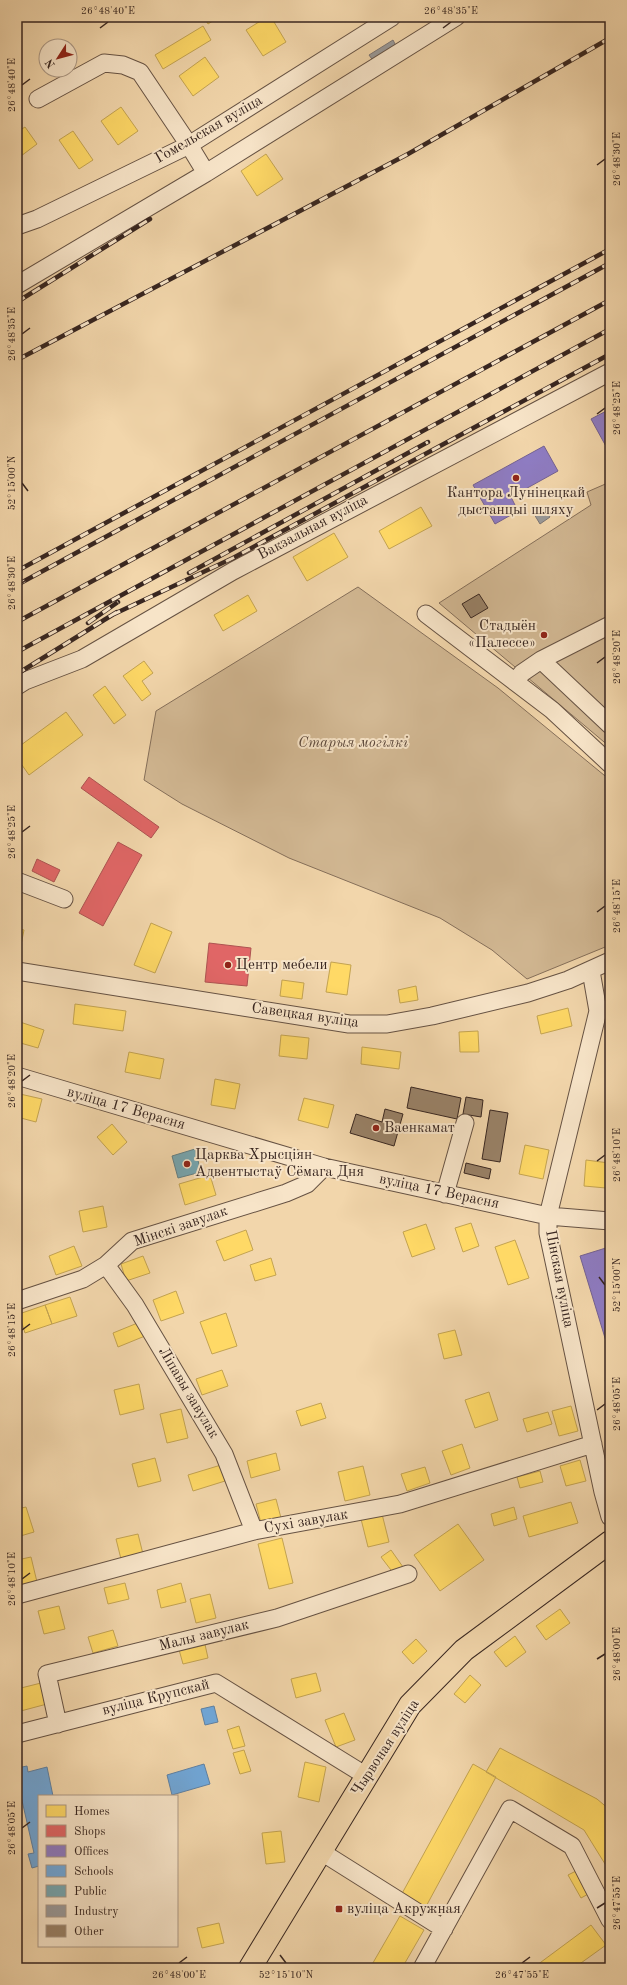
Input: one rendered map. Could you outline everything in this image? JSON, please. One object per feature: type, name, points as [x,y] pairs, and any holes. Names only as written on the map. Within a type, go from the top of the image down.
[{"type":"main road","name":"Чырвоная вуліца","points":[[250,1968],[320,1851],[368,1777],[410,1706],[464,1650],[610,1542]]},
{"type":"street","name":"Гомельская вуліца","points":[[17,226],[37,219],[189,145],[392,17]]},
{"type":"street","points":[[17,286],[206,173],[456,17]]},
{"type":"street","points":[[38,99],[104,63],[123,65],[140,72],[206,173]]},
{"type":"street","name":"Вакзальная вуліца","points":[[17,686],[25,681],[82,659],[239,567],[610,372]]},
{"type":"street","points":[[426,614],[552,710],[610,764]]},
{"type":"street","points":[[515,682],[525,670],[541,660],[610,625]]},
{"type":"street","points":[[541,660],[610,725]]},
{"type":"street","points":[[17,881],[64,899]]},
{"type":"street","name":"Савецкая вуліца","points":[[17,971],[349,1024],[387,1024],[432,1016],[528,993],[591,971],[610,961]]},
{"type":"street","name":"Пінская вуліца","points":[[591,971],[604,1014],[548,1216],[548,1233],[610,1517]]},
{"type":"street","name":"вуліца 17 Верасня","points":[[17,1076],[324,1167],[548,1216],[610,1220]]},
{"type":"street","points":[[445,1194],[464,1123]]},
{"type":"street","name":"Мінскі завулак","points":[[17,1302],[83,1279],[106,1265],[132,1240],[286,1193],[307,1184],[324,1167]]},
{"type":"street","name":"Ліпавы завулак","points":[[106,1265],[135,1305],[224,1454],[254,1531]]},
{"type":"street","name":"Сухі завулак","points":[[17,1595],[254,1531],[400,1504],[593,1444]]},
{"type":"street","name":"Малы завулак","points":[[58,1724],[47,1674],[277,1618],[408,1574]]},
{"type":"street","name":"вуліца Крупскай","points":[[17,1734],[216,1682],[368,1777]]},
{"type":"street","points":[[422,1968],[510,1809],[572,1846],[610,1920]]},
{"type":"street","points":[[320,1851],[444,1929]]},
{"type":"green space","name":"Стадыён «Палессе»","points":[[610,482],[610,747],[439,603],[591,505],[587,492]]},
{"type":"green space","name":"Старыя могілкі","points":[[358,587],[498,688],[610,780],[610,945],[527,979],[492,950],[440,918],[289,858],[182,804],[144,780],[156,711]]},
{"type":"building: Homes","points":[[204,17],[215,17],[216,19],[208,24]]},
{"type":"building: Homes","points":[[267,17],[271,17],[286,42],[263,56],[246,30]]},
{"type":"building: Homes","points":[[203,26],[211,40],[163,69],[155,55]]},
{"type":"building: Homes","points":[[205,57],[219,77],[193,96],[179,76]]},
{"type":"building: Homes","points":[[121,107],[138,131],[118,145],[101,121]]},
{"type":"building: Homes","points":[[25,127],[37,144],[17,159],[17,132]]},
{"type":"building: Homes","points":[[73,131],[93,160],[79,169],[59,140]]},
{"type":"building: Homes","points":[[266,154],[283,179],[257,196],[241,171]]},
{"type":"building: Homes","points":[[421,507],[432,526],[389,549],[379,531]]},
{"type":"building: Homes","points":[[334,533],[348,557],[307,581],[293,557]]},
{"type":"building: Homes","points":[[248,595],[257,611],[223,631],[214,615]]},
{"type":"building: Homes","points":[[144,661],[153,673],[142,681],[151,694],[142,701],[123,676]]},
{"type":"building: Homes","points":[[105,686],[126,715],[114,724],[93,695]]},
{"type":"building: Homes","points":[[66,712],[83,735],[29,775],[17,758],[17,748]]},
{"type":"building: Homes","points":[[151,923],[172,932],[155,973],[134,965]]},
{"type":"building: Homes","points":[[17,928],[24,930],[20,950],[17,949]]},
{"type":"building: Homes","points":[[331,962],[351,965],[347,995],[326,992]]},
{"type":"building: Homes","points":[[282,980],[304,983],[302,999],[280,996]]},
{"type":"building: Homes","points":[[416,986],[418,1000],[400,1003],[398,990]]},
{"type":"building: Homes","points":[[75,1004],[126,1011],[123,1031],[73,1024]]},
{"type":"building: Homes","points":[[568,1008],[572,1026],[541,1034],[537,1016]]},
{"type":"building: Homes","points":[[17,1021],[44,1030],[38,1048],[17,1042]]},
{"type":"building: Homes","points":[[478,1031],[479,1052],[460,1052],[459,1032]]},
{"type":"building: Homes","points":[[281,1035],[309,1038],[307,1059],[279,1056]]},
{"type":"building: Homes","points":[[362,1047],[401,1052],[399,1069],[361,1064]]},
{"type":"building: Homes","points":[[129,1052],[164,1059],[160,1079],[125,1072]]},
{"type":"building: Homes","points":[[215,1079],[240,1084],[235,1109],[211,1105]]},
{"type":"building: Homes","points":[[20,1094],[42,1099],[36,1122],[17,1117],[17,1107]]},
{"type":"building: Homes","points":[[304,1098],[334,1105],[328,1128],[298,1120]]},
{"type":"building: Homes","points":[[112,1124],[127,1142],[113,1155],[97,1137]]},
{"type":"building: Homes","points":[[525,1145],[549,1150],[543,1179],[519,1174]]},
{"type":"building: Homes","points":[[586,1160],[609,1163],[606,1188],[584,1186]]},
{"type":"building: Homes","points":[[210,1175],[216,1195],[185,1205],[179,1184]]},
{"type":"building: Homes","points":[[103,1206],[107,1227],[83,1232],[79,1211]]},
{"type":"building: Homes","points":[[471,1223],[479,1246],[463,1252],[455,1228]]},
{"type":"building: Homes","points":[[426,1224],[435,1249],[412,1257],[403,1232]]},
{"type":"building: Homes","points":[[246,1230],[253,1250],[224,1261],[216,1241]]},
{"type":"building: Homes","points":[[515,1240],[529,1278],[508,1285],[495,1247]]},
{"type":"building: Homes","points":[[74,1246],[82,1266],[56,1275],[49,1256]]},
{"type":"building: Homes","points":[[143,1256],[150,1273],[126,1281],[121,1264]]},
{"type":"building: Homes","points":[[271,1258],[276,1275],[255,1281],[250,1265]]},
{"type":"building: Homes","points":[[176,1291],[184,1313],[161,1321],[153,1300]]},
{"type":"building: Homes","points":[[70,1297],[77,1316],[52,1324],[45,1305]]},
{"type":"building: Homes","points":[[45,1305],[52,1324],[25,1333],[19,1314]]},
{"type":"building: Homes","points":[[226,1313],[237,1346],[212,1354],[200,1322]]},
{"type":"building: Homes","points":[[140,1322],[145,1336],[118,1347],[113,1333]]},
{"type":"building: Homes","points":[[455,1330],[462,1355],[444,1359],[438,1334]]},
{"type":"building: Homes","points":[[222,1370],[228,1386],[202,1395],[196,1379]]},
{"type":"building: Homes","points":[[610,1379],[610,1402],[605,1380]]},
{"type":"building: Homes","points":[[139,1384],[144,1409],[120,1415],[114,1390]]},
{"type":"building: Homes","points":[[489,1392],[498,1420],[475,1428],[465,1400]]},
{"type":"building: Homes","points":[[321,1403],[326,1418],[301,1426],[296,1411]]},
{"type":"building: Homes","points":[[571,1406],[578,1431],[559,1436],[552,1411]]},
{"type":"building: Homes","points":[[181,1409],[188,1438],[167,1443],[160,1414]]},
{"type":"building: Homes","points":[[548,1412],[552,1424],[527,1432],[523,1419]]},
{"type":"building: Homes","points":[[462,1444],[470,1468],[451,1475],[442,1451]]},
{"type":"building: Homes","points":[[276,1453],[280,1470],[251,1478],[247,1461]]},
{"type":"building: Homes","points":[[155,1458],[161,1481],[138,1487],[132,1464]]},
{"type":"building: Homes","points":[[580,1460],[586,1481],[566,1486],[560,1466]]},
{"type":"building: Homes","points":[[221,1465],[225,1481],[193,1491],[188,1475]]},
{"type":"building: Homes","points":[[363,1466],[370,1495],[345,1501],[338,1472]]},
{"type":"building: Homes","points":[[425,1467],[430,1483],[407,1491],[401,1474]]},
{"type":"building: Homes","points":[[540,1471],[543,1482],[520,1488],[517,1477]]},
{"type":"building: Homes","points":[[276,1499],[281,1518],[261,1523],[256,1504]]},
{"type":"building: Homes","points":[[571,1502],[578,1523],[529,1537],[523,1516]]},
{"type":"building: Homes","points":[[26,1507],[34,1532],[17,1537],[17,1509]]},
{"type":"building: Homes","points":[[514,1507],[517,1519],[494,1526],[491,1514]]},
{"type":"building: Homes","points":[[382,1514],[389,1542],[368,1547],[361,1519]]},
{"type":"building: Homes","points":[[458,1524],[484,1560],[440,1591],[414,1555]]},
{"type":"building: Homes","points":[[138,1534],[143,1554],[121,1559],[116,1539]]},
{"type":"building: Homes","points":[[282,1538],[293,1583],[269,1589],[258,1544]]},
{"type":"building: Homes","points":[[391,1550],[403,1567],[394,1574],[381,1557]]},
{"type":"building: Homes","points":[[31,1557],[37,1582],[18,1586],[17,1560]]},
{"type":"building: Homes","points":[[125,1583],[129,1599],[108,1604],[104,1588]]},
{"type":"building: Homes","points":[[181,1583],[186,1602],[161,1608],[157,1590]]},
{"type":"building: Homes","points":[[210,1594],[216,1618],[196,1623],[190,1599]]},
{"type":"building: Homes","points":[[59,1606],[65,1629],[44,1634],[38,1611]]},
{"type":"building: Homes","points":[[560,1609],[570,1623],[546,1640],[536,1626]]},
{"type":"building: Homes","points":[[113,1630],[118,1646],[93,1653],[88,1637]]},
{"type":"building: Homes","points":[[515,1636],[526,1652],[506,1667],[494,1652]]},
{"type":"building: Homes","points":[[416,1639],[427,1651],[413,1664],[402,1652]]},
{"type":"building: Homes","points":[[204,1640],[208,1658],[183,1664],[178,1646]]},
{"type":"building: Homes","points":[[316,1673],[321,1691],[296,1698],[291,1679]]},
{"type":"building: Homes","points":[[470,1675],[481,1685],[465,1703],[454,1694]]},
{"type":"building: Homes","points":[[41,1683],[47,1704],[17,1712],[17,1689]]},
{"type":"building: Homes","points":[[344,1713],[355,1740],[336,1747],[325,1720]]},
{"type":"building: Homes","points":[[239,1726],[245,1746],[233,1749],[227,1730]]},
{"type":"building: Homes","points":[[500,1748],[597,1799],[610,1810],[610,1872],[584,1830],[486,1772]]},
{"type":"building: Homes","points":[[244,1750],[251,1771],[240,1774],[233,1753]]},
{"type":"building: Homes","points":[[305,1762],[326,1767],[319,1802],[298,1797]]},
{"type":"building: Homes","points":[[473,1764],[496,1777],[423,1912],[399,1899]]},
{"type":"building: Homes","points":[[281,1831],[285,1862],[266,1864],[262,1833]]},
{"type":"building: Homes","points":[[580,1869],[592,1892],[581,1898],[568,1875]]},
{"type":"building: Homes","points":[[400,1916],[424,1930],[402,1968],[370,1968]]},
{"type":"building: Homes","points":[[219,1923],[224,1943],[202,1948],[197,1928]]},
{"type":"building: Homes","points":[[591,1925],[606,1945],[574,1968],[533,1968]]},
{"type":"building: Shops","points":[[89,777],[159,827],[151,838],[81,788]]},
{"type":"building: Shops","points":[[118,842],[142,855],[103,926],[79,913]]},
{"type":"building: Shops","points":[[37,859],[60,870],[54,882],[32,871]]},
{"type":"building: Shops","name":"Центр мебели","points":[[209,943],[251,948],[247,986],[205,982]]},
{"type":"building: Offices","points":[[610,409],[610,450],[608,450],[591,419]]},
{"type":"building: Offices","name":"Кантора Лунінецкай дыстанцыі шляху","points":[[544,446],[558,471],[511,497],[518,511],[495,524],[473,485]]},
{"type":"building: Offices","points":[[609,1247],[610,1250],[609,1351],[580,1256]]},
{"type":"building: Schools","points":[[214,1706],[218,1722],[205,1725],[201,1709]]},
{"type":"building: Schools","points":[[204,1764],[210,1784],[172,1795],[167,1775]]},
{"type":"building: Schools","points":[[27,1766],[28,1772],[47,1767],[53,1795],[38,1795],[38,1866],[32,1868],[28,1854],[34,1853],[17,1783],[17,1768]]},
{"type":"building: Public","name":"Царква Хрысціян Адвентыстаў Сёмага Дня","points":[[195,1149],[201,1172],[178,1178],[172,1156]]},
{"type":"building: Industry","points":[[393,40],[397,48],[374,62],[369,55]]},
{"type":"building: Industry","points":[[543,507],[550,517],[540,524],[534,514]]},
{"type":"building: Other","points":[[479,594],[488,608],[471,618],[462,604]]},
{"type":"building: Other","points":[[411,1087],[461,1098],[457,1119],[407,1108]]},
{"type":"building: Other","points":[[466,1097],[483,1100],[481,1117],[463,1114]]},
{"type":"building: Other","name":"Ваенкамат","points":[[385,1109],[403,1114],[394,1146],[350,1133],[356,1114],[382,1122]]},
{"type":"building: Other","points":[[490,1110],[508,1113],[500,1162],[482,1159]]},
{"type":"building: Other","points":[[466,1163],[491,1169],[489,1179],[464,1173]]},
{"type":"railway","points":[[17,360],[408,154],[610,38]]},
{"type":"railway","points":[[17,302],[150,219]]},
{"type":"railway","points":[[17,571],[610,249]]},
{"type":"railway","points":[[17,585],[610,263]]},
{"type":"railway","points":[[17,622],[610,300]]},
{"type":"railway","points":[[17,652],[610,329]]},
{"type":"railway","points":[[112,615],[233,558],[610,354]]},
{"type":"railway","points":[[189,573],[428,442]]},
{"type":"railway","points":[[88,623],[118,602]]},
{"type":"railway","points":[[17,674],[117,612]]},
{"type":"place","name":"Кантора Лунінецкай дыстанцыі шляху","points":[[516,478]]},
{"type":"place","name":"Стадыён «Палессе»","points":[[544,635]]},
{"type":"place","name":"Центр мебели","points":[[228,965]]},
{"type":"place","name":"Ваенкамат","points":[[376,1128]]},
{"type":"place","name":"Царква Хрысціян Адвентыстаў Сёмага Дня","points":[[187,1164]]},
{"type":"place","name":"вуліца Акружная","points":[[339,1909]]}]
